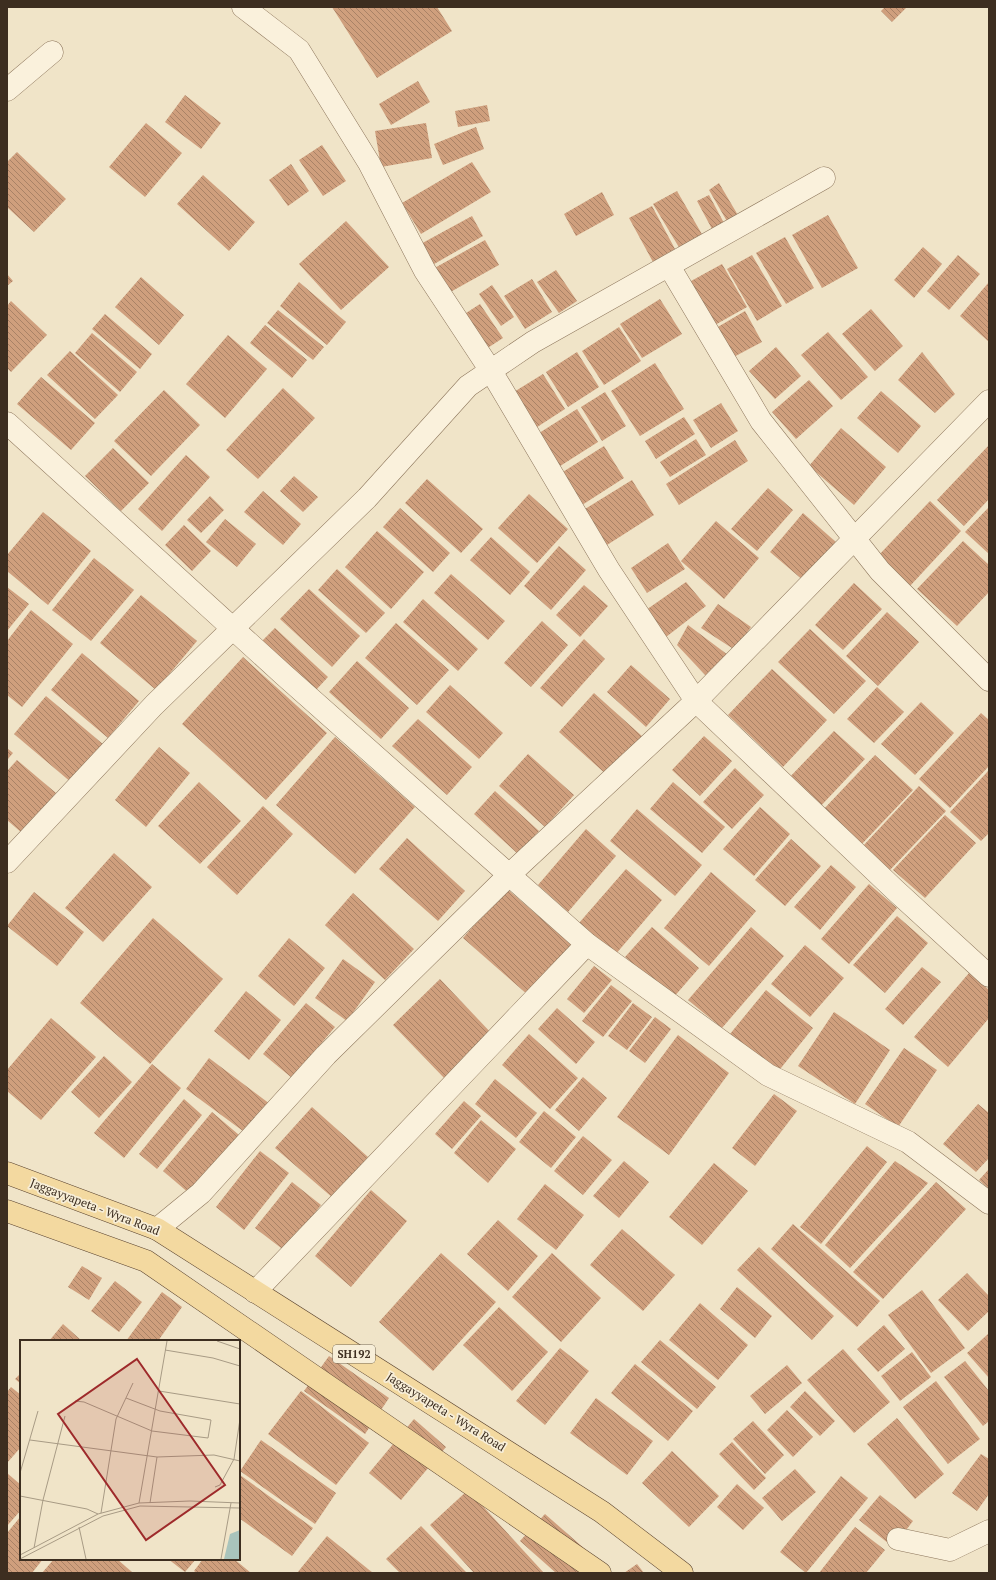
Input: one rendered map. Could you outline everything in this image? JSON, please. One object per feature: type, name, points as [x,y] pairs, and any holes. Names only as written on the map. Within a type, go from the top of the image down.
[{"type":"main road","name":"Jaggayyapeta - Wyra Road","points":[[7,1173],[157,1229],[602,1512],[682,1573]]},
{"type":"main road","points":[[7,1211],[146,1261],[600,1573]]},
{"type":"street","points":[[243,7],[299,50],[369,163],[425,271],[491,371],[609,570],[696,701],[895,890],[989,976]]},
{"type":"street","points":[[7,90],[52,52]]},
{"type":"street","points":[[7,862],[154,705],[234,629],[366,498],[468,386],[533,342],[824,178]]},
{"type":"street","points":[[669,266],[761,421],[880,571],[989,680]]},
{"type":"street","points":[[157,1229],[201,1193],[326,1055],[509,874],[696,701],[989,402]]},
{"type":"street","points":[[7,423],[234,629],[587,944],[768,1075],[908,1142],[989,1203]]},
{"type":"street","points":[[255,1292],[587,944]]},
{"type":"street","points":[[898,1539],[950,1550],[989,1532]]},
{"type":"building","points":[[332,7],[437,7],[452,31],[377,78]]},
{"type":"building","points":[[885,7],[907,7],[892,22],[881,11]]},
{"type":"building","points":[[418,81],[430,102],[391,125],[379,104]]},
{"type":"building","points":[[185,95],[221,123],[201,149],[165,122]]},
{"type":"building","points":[[487,105],[490,121],[458,127],[455,111]]},
{"type":"building","points":[[146,123],[182,153],[145,197],[109,167]]},
{"type":"building","points":[[426,123],[432,158],[381,167],[375,131]]},
{"type":"building","points":[[476,127],[484,149],[443,165],[434,144]]},
{"type":"building","points":[[322,145],[346,181],[323,196],[299,160]]},
{"type":"building","points":[[17,152],[66,199],[34,232],[7,207],[7,162]]},
{"type":"building","points":[[472,162],[491,192],[421,234],[402,203]]},
{"type":"building","points":[[291,164],[309,191],[288,206],[269,180]]},
{"type":"building","points":[[203,175],[255,222],[229,251],[177,204]]},
{"type":"building","points":[[719,183],[739,217],[728,223],[709,190]]},
{"type":"building","points":[[677,191],[703,236],[680,249],[653,204]]},
{"type":"building","points":[[602,192],[614,215],[576,236],[564,214]]},
{"type":"building","points":[[709,195],[724,223],[712,229],[697,201]]},
{"type":"building","points":[[652,206],[675,249],[653,262],[629,218]]},
{"type":"building","points":[[828,215],[858,268],[822,288],[792,235]]},
{"type":"building","points":[[472,216],[483,236],[429,267],[417,246]]},
{"type":"building","points":[[346,221],[389,267],[341,310],[299,264]]},
{"type":"building","points":[[785,237],[814,288],[786,304],[756,253]]},
{"type":"building","points":[[485,240],[499,265],[445,295],[431,270]]},
{"type":"building","points":[[923,247],[942,264],[914,298],[894,280]]},
{"type":"building","points":[[752,255],[782,306],[757,321],[727,269]]},
{"type":"building","points":[[958,255],[980,274],[949,310],[927,291]]},
{"type":"building","points":[[722,264],[747,307],[706,330],[682,286]]},
{"type":"building","points":[[556,270],[577,301],[559,313],[537,282]]},
{"type":"building","points":[[7,274],[13,281],[7,286]]},
{"type":"building","points":[[141,277],[184,315],[159,345],[115,307]]},
{"type":"building","points":[[532,279],[552,312],[525,329],[504,296]]},
{"type":"building","points":[[299,282],[346,322],[327,345],[280,306]]},
{"type":"building","points":[[989,282],[989,342],[960,316]]},
{"type":"building","points":[[492,285],[514,317],[501,326],[479,294]]},
{"type":"building","points":[[660,299],[682,334],[642,358],[620,324]]},
{"type":"building","points":[[11,301],[47,335],[11,372],[7,368],[7,306]]},
{"type":"building","points":[[480,304],[503,338],[486,349],[463,315]]},
{"type":"building","points":[[871,309],[903,346],[875,371],[842,334]]},
{"type":"building","points":[[278,310],[324,347],[313,360],[267,323]]},
{"type":"building","points":[[745,311],[762,342],[728,360],[711,331]]},
{"type":"building","points":[[105,314],[152,354],[140,369],[92,329]]},
{"type":"building","points":[[265,325],[307,360],[292,378],[250,343]]},
{"type":"building","points":[[619,327],[641,361],[604,385],[582,351]]},
{"type":"building","points":[[828,332],[868,377],[841,400],[801,355]]},
{"type":"building","points":[[92,333],[137,372],[120,392],[75,353]]},
{"type":"building","points":[[228,335],[267,369],[225,418],[186,384]]},
{"type":"building","points":[[776,347],[801,376],[775,399],[749,371]]},
{"type":"building","points":[[70,351],[118,395],[95,419],[47,375]]},
{"type":"building","points":[[577,352],[599,387],[568,407],[546,372]]},
{"type":"building","points":[[922,352],[955,394],[935,413],[898,380]]},
{"type":"building","points":[[655,363],[684,409],[640,436],[611,391]]},
{"type":"building","points":[[543,374],[565,409],[531,431],[509,395]]},
{"type":"building","points":[[41,377],[95,423],[71,450],[17,404]]},
{"type":"building","points":[[809,380],[833,406],[796,439],[772,412]]},
{"type":"building","points":[[283,388],[315,418],[258,479],[226,450]]},
{"type":"building","points":[[164,390],[200,425],[151,476],[114,441]]},
{"type":"building","points":[[881,391],[921,426],[898,453],[857,418]]},
{"type":"building","points":[[605,392],[626,426],[602,441],[581,407]]},
{"type":"building","points":[[721,403],[738,431],[711,448],[693,420]]},
{"type":"building","points":[[577,409],[598,442],[557,468],[536,435]]},
{"type":"building","points":[[684,417],[695,434],[656,459],[645,441]]},
{"type":"building","points":[[841,428],[886,467],[854,505],[809,466]]},
{"type":"building","points":[[696,439],[706,455],[670,477],[660,462]]},
{"type":"building","points":[[735,440],[748,461],[679,505],[666,484]]},
{"type":"building","points":[[989,445],[989,499],[964,526],[937,500]]},
{"type":"building","points":[[604,446],[624,478],[579,507],[558,475]]},
{"type":"building","points":[[113,448],[149,483],[121,511],[85,476]]},
{"type":"building","points":[[186,455],[210,477],[162,531],[138,509]]},
{"type":"building","points":[[294,476],[318,497],[303,512],[280,491]]},
{"type":"building","points":[[427,479],[483,529],[461,553],[405,503]]},
{"type":"building","points":[[632,480],[654,515],[607,545],[585,509]]},
{"type":"building","points":[[768,488],[793,510],[757,551],[731,529]]},
{"type":"building","points":[[263,491],[301,524],[283,545],[244,512]]},
{"type":"building","points":[[529,494],[568,529],[537,563],[498,528]]},
{"type":"building","points":[[210,496],[224,510],[201,533],[187,520]]},
{"type":"building","points":[[930,501],[961,531],[910,586],[878,556]]},
{"type":"building","points":[[989,507],[989,554],[965,532]]},
{"type":"building","points":[[400,508],[450,553],[433,572],[383,527]]},
{"type":"building","points":[[43,512],[91,551],[48,605],[7,571],[7,555]]},
{"type":"building","points":[[803,513],[837,543],[804,581],[770,552]]},
{"type":"building","points":[[225,519],[256,544],[237,567],[206,542]]},
{"type":"building","points":[[716,521],[759,558],[724,599],[681,561]]},
{"type":"building","points":[[184,525],[211,551],[192,571],[165,545]]},
{"type":"building","points":[[377,531],[424,572],[391,609],[345,567]]},
{"type":"building","points":[[491,537],[530,572],[510,595],[470,560]]},
{"type":"building","points":[[963,541],[989,565],[989,592],[957,626],[917,589]]},
{"type":"building","points":[[668,543],[685,569],[647,593],[631,568]]},
{"type":"building","points":[[559,546],[586,570],[551,610],[524,586]]},
{"type":"building","points":[[94,558],[134,590],[91,641],[52,610]]},
{"type":"building","points":[[337,569],[385,613],[366,633],[318,590]]},
{"type":"building","points":[[451,574],[505,621],[488,640],[434,593]]},
{"type":"building","points":[[686,582],[706,606],[666,637],[646,610]]},
{"type":"building","points":[[854,583],[882,609],[843,650],[815,625]]},
{"type":"building","points":[[584,585],[608,606],[580,637],[556,615]]},
{"type":"building","points":[[7,587],[29,604],[7,631]]},
{"type":"building","points":[[309,589],[360,636],[332,667],[280,619]]},
{"type":"building","points":[[141,595],[197,641],[156,690],[100,643]]},
{"type":"building","points":[[423,599],[478,649],[458,671],[403,622]]},
{"type":"building","points":[[718,604],[751,627],[735,650],[701,628]]},
{"type":"building","points":[[31,610],[73,644],[22,707],[7,695],[7,641]]},
{"type":"building","points":[[887,612],[919,642],[878,686],[846,656]]},
{"type":"building","points":[[542,621],[568,645],[531,687],[504,663]]},
{"type":"building","points":[[396,623],[449,670],[417,705],[365,658]]},
{"type":"building","points":[[688,625],[728,655],[707,677],[677,645]]},
{"type":"building","points":[[275,628],[328,677],[316,690],[262,641]]},
{"type":"building","points":[[810,629],[866,681],[834,714],[778,662]]},
{"type":"building","points":[[584,639],[605,659],[562,707],[540,688]]},
{"type":"building","points":[[82,653],[139,701],[108,738],[51,690]]},
{"type":"building","points":[[243,657],[327,733],[266,800],[182,724]]},
{"type":"building","points":[[357,661],[409,708],[381,739],[329,692]]},
{"type":"building","points":[[631,665],[670,699],[646,727],[607,692]]},
{"type":"building","points":[[772,669],[827,720],[783,767],[728,715]]},
{"type":"building","points":[[450,685],[503,733],[479,759],[426,712]]},
{"type":"building","points":[[877,687],[904,712],[874,743],[847,719]]},
{"type":"building","points":[[594,693],[643,737],[608,776],[559,732]]},
{"type":"building","points":[[46,696],[104,745],[72,783],[14,734]]},
{"type":"building","points":[[921,702],[954,733],[915,775],[881,744]]},
{"type":"building","points":[[981,713],[989,720],[989,766],[950,808],[919,779]]},
{"type":"building","points":[[418,719],[472,767],[447,795],[392,746]]},
{"type":"building","points":[[834,731],[865,759],[818,809],[787,780]]},
{"type":"building","points":[[704,736],[732,761],[700,796],[672,770]]},
{"type":"building","points":[[335,737],[415,807],[355,874],[276,805]]},
{"type":"building","points":[[159,747],[190,773],[146,827],[115,800]]},
{"type":"building","points":[[7,748],[13,753],[7,760]]},
{"type":"building","points":[[528,754],[574,795],[545,827],[499,786]]},
{"type":"building","points":[[875,755],[913,790],[860,846],[822,811]]},
{"type":"building","points":[[17,760],[56,793],[22,833],[7,820],[7,771]]},
{"type":"building","points":[[735,768],[764,795],[732,829],[703,802]]},
{"type":"building","points":[[989,770],[989,833],[981,841],[950,812]]},
{"type":"building","points":[[199,782],[241,821],[200,864],[158,826]]},
{"type":"building","points":[[673,782],[725,827],[702,853],[650,809]]},
{"type":"building","points":[[919,786],[946,811],[889,871],[863,846]]},
{"type":"building","points":[[495,791],[539,831],[518,854],[474,814]]},
{"type":"building","points":[[263,806],[293,834],[237,895],[207,867]]},
{"type":"building","points":[[760,807],[790,834],[754,876],[723,849]]},
{"type":"building","points":[[637,809],[702,865],[675,896],[610,841]]},
{"type":"building","points":[[945,815],[976,843],[925,898],[893,870]]},
{"type":"building","points":[[586,829],[616,856],[568,912],[538,885]]},
{"type":"building","points":[[407,838],[465,891],[438,921],[379,869]]},
{"type":"building","points":[[791,839],[821,866],[785,906],[755,880]]},
{"type":"building","points":[[114,853],[152,887],[103,942],[65,908]]},
{"type":"building","points":[[831,865],[856,887],[820,930],[794,907]]},
{"type":"building","points":[[626,869],[662,900],[615,955],[579,923]]},
{"type":"building","points":[[711,872],[756,911],[709,966],[664,928]]},
{"type":"building","points":[[869,884],[897,908],[849,964],[821,939]]},
{"type":"building","points":[[506,888],[572,945],[528,995],[463,938]]},
{"type":"building","points":[[34,892],[84,932],[57,966],[7,926]]},
{"type":"building","points":[[353,893],[414,949],[385,980],[325,925]]},
{"type":"building","points":[[897,916],[928,943],[885,993],[853,965]]},
{"type":"building","points":[[153,918],[223,979],[150,1064],[80,1003]]},
{"type":"building","points":[[652,927],[699,968],[673,998],[625,957]]},
{"type":"building","points":[[751,927],[784,956],[722,1028],[688,1000]]},
{"type":"building","points":[[289,938],[325,968],[294,1006],[258,976]]},
{"type":"building","points":[[805,945],[844,978],[810,1017],[771,984]]},
{"type":"building","points":[[343,959],[375,982],[347,1021],[315,998]]},
{"type":"building","points":[[594,966],[612,980],[584,1013],[567,999]]},
{"type":"building","points":[[922,967],[941,982],[903,1025],[885,1009]]},
{"type":"building","points":[[969,973],[989,990],[989,1018],[948,1067],[914,1037]]},
{"type":"building","points":[[440,979],[494,1036],[447,1081],[393,1025]]},
{"type":"building","points":[[611,985],[632,1001],[603,1037],[582,1021]]},
{"type":"building","points":[[766,990],[813,1028],[777,1073],[730,1034]]},
{"type":"building","points":[[246,991],[281,1020],[249,1060],[214,1031]]},
{"type":"building","points":[[306,1003],[335,1027],[292,1078],[263,1054]]},
{"type":"building","points":[[633,1003],[652,1017],[627,1050],[608,1036]]},
{"type":"building","points":[[557,1008],[595,1042],[576,1064],[538,1029]]},
{"type":"building","points":[[834,1012],[890,1050],[855,1104],[798,1066]]},
{"type":"building","points":[[655,1017],[671,1029],[645,1063],[629,1051]]},
{"type":"building","points":[[51,1018],[96,1057],[41,1120],[7,1091],[7,1070]]},
{"type":"building","points":[[529,1034],[578,1078],[550,1109],[502,1065]]},
{"type":"building","points":[[678,1035],[729,1073],[669,1155],[617,1117]]},
{"type":"building","points":[[904,1048],[937,1070],[898,1127],[865,1104]]},
{"type":"building","points":[[104,1056],[132,1082],[99,1118],[71,1092]]},
{"type":"building","points":[[209,1058],[270,1104],[247,1134],[186,1089]]},
{"type":"building","points":[[152,1064],[181,1088],[124,1158],[94,1133]]},
{"type":"building","points":[[583,1077],[607,1098],[579,1131],[555,1110]]},
{"type":"building","points":[[495,1079],[537,1113],[516,1138],[475,1104]]},
{"type":"building","points":[[774,1094],[797,1111],[755,1166],[732,1148]]},
{"type":"building","points":[[184,1099],[202,1115],[157,1169],[139,1154]]},
{"type":"building","points":[[464,1101],[481,1116],[452,1149],[435,1134]]},
{"type":"building","points":[[978,1104],[989,1113],[989,1158],[976,1172],[943,1144]]},
{"type":"building","points":[[312,1107],[368,1157],[333,1198],[275,1148]]},
{"type":"building","points":[[544,1111],[576,1137],[551,1168],[519,1142]]},
{"type":"building","points":[[212,1112],[239,1135],[190,1194],[163,1171]]},
{"type":"building","points":[[481,1120],[516,1149],[488,1183],[454,1153]]},
{"type":"building","points":[[583,1136],[612,1160],[583,1195],[554,1171]]},
{"type":"building","points":[[867,1146],[887,1162],[821,1244],[800,1227]]},
{"type":"building","points":[[260,1151],[289,1173],[244,1230],[216,1207]]},
{"type":"building","points":[[624,1161],[649,1182],[619,1218],[593,1196]]},
{"type":"building","points":[[895,1161],[928,1183],[850,1268],[825,1245]]},
{"type":"building","points":[[714,1163],[748,1191],[702,1245],[669,1217]]},
{"type":"building","points":[[989,1169],[989,1189],[979,1180]]},
{"type":"building","points":[[292,1182],[321,1205],[285,1251],[255,1228]]},
{"type":"building","points":[[936,1182],[966,1209],[883,1299],[853,1272]]},
{"type":"building","points":[[545,1184],[584,1215],[556,1250],[517,1219]]},
{"type":"building","points":[[371,1190],[407,1221],[351,1287],[315,1256]]},
{"type":"building","points":[[498,1220],[538,1256],[508,1291],[467,1254]]},
{"type":"building","points":[[793,1224],[880,1301],[857,1327],[771,1249]]},
{"type":"building","points":[[622,1229],[675,1275],[643,1311],[590,1265]]},
{"type":"building","points":[[759,1247],[834,1316],[812,1340],[737,1270]]},
{"type":"building","points":[[441,1253],[496,1302],[433,1371],[379,1322]]},
{"type":"building","points":[[552,1253],[601,1298],[561,1342],[512,1297]]},
{"type":"building","points":[[82,1266],[102,1278],[89,1300],[68,1287]]},
{"type":"building","points":[[967,1273],[989,1296],[989,1311],[968,1331],[938,1300]]},
{"type":"building","points":[[115,1281],[142,1302],[119,1332],[91,1311]]},
{"type":"building","points":[[737,1287],[772,1316],[755,1338],[720,1309]]},
{"type":"building","points":[[922,1290],[965,1348],[931,1373],[888,1315]]},
{"type":"building","points":[[162,1292],[182,1307],[159,1340],[127,1340]]},
{"type":"building","points":[[700,1303],[748,1345],[718,1380],[669,1340]]},
{"type":"building","points":[[499,1307],[548,1352],[512,1391],[463,1345]]},
{"type":"building","points":[[63,1324],[81,1340],[50,1340]]},
{"type":"building","points":[[884,1325],[905,1349],[878,1372],[857,1349]]},
{"type":"building","points":[[989,1333],[989,1378],[967,1353]]},
{"type":"building","points":[[660,1340],[716,1387],[697,1409],[641,1362]]},
{"type":"building","points":[[560,1348],[589,1371],[545,1425],[516,1401]]},
{"type":"building","points":[[843,1349],[890,1402],[854,1433],[807,1380]]},
{"type":"building","points":[[912,1352],[931,1377],[900,1401],[881,1376]]},
{"type":"building","points":[[329,1356],[389,1398],[365,1434],[304,1391]]},
{"type":"building","points":[[965,1361],[989,1391],[989,1421],[983,1426],[944,1377]]},
{"type":"building","points":[[635,1364],[693,1411],[668,1441],[611,1393]]},
{"type":"building","points":[[787,1365],[802,1383],[765,1414],[750,1396]]},
{"type":"building","points":[[20,1374],[20,1383],[15,1379]]},
{"type":"building","points":[[936,1381],[980,1439],[948,1464],[903,1407]]},
{"type":"building","points":[[11,1387],[20,1394],[20,1448],[7,1463],[7,1392]]},
{"type":"building","points":[[301,1391],[369,1443],[336,1485],[268,1434]]},
{"type":"building","points":[[805,1391],[835,1421],[820,1436],[790,1407]]},
{"type":"building","points":[[596,1398],[653,1441],[627,1475],[570,1433]]},
{"type":"building","points":[[787,1410],[813,1437],[793,1457],[767,1430]]},
{"type":"building","points":[[897,1418],[944,1474],[915,1499],[867,1444]]},
{"type":"building","points":[[414,1419],[446,1447],[401,1500],[369,1473]]},
{"type":"building","points":[[753,1421],[784,1455],[765,1474],[733,1439]]},
{"type":"building","points":[[261,1440],[336,1493],[315,1524],[240,1471]]},
{"type":"building","points":[[732,1442],[766,1478],[754,1490],[719,1454]]},
{"type":"building","points":[[672,1451],[719,1496],[689,1527],[642,1483]]},
{"type":"building","points":[[981,1454],[989,1459],[989,1494],[977,1511],[952,1493]]},
{"type":"building","points":[[795,1469],[816,1492],[782,1521],[762,1498]]},
{"type":"building","points":[[7,1473],[20,1484],[20,1511],[7,1526]]},
{"type":"building","points":[[240,1475],[313,1528],[292,1556],[240,1519]]},
{"type":"building","points":[[841,1476],[868,1498],[806,1573],[780,1552]]},
{"type":"building","points":[[737,1484],[764,1508],[743,1530],[717,1507]]},
{"type":"building","points":[[468,1490],[544,1573],[474,1573],[430,1525]]},
{"type":"building","points":[[880,1495],[913,1521],[893,1547],[859,1520]]},
{"type":"building","points":[[545,1514],[594,1557],[579,1573],[556,1573],[520,1541]]},
{"type":"building","points":[[20,1517],[20,1560],[42,1560],[32,1573],[7,1573],[7,1533]]},
{"type":"building","points":[[421,1526],[467,1573],[400,1573],[386,1559]]},
{"type":"building","points":[[855,1527],[885,1550],[866,1573],[819,1573]]},
{"type":"building","points":[[327,1536],[373,1573],[297,1573]]},
{"type":"building","points":[[53,1560],[118,1560],[133,1573],[42,1573]]},
{"type":"building","points":[[169,1560],[195,1560],[185,1572]]},
{"type":"building","points":[[202,1560],[235,1560],[251,1573],[197,1573],[194,1571]]},
{"type":"building","points":[[637,1564],[644,1573],[624,1573]]}]
